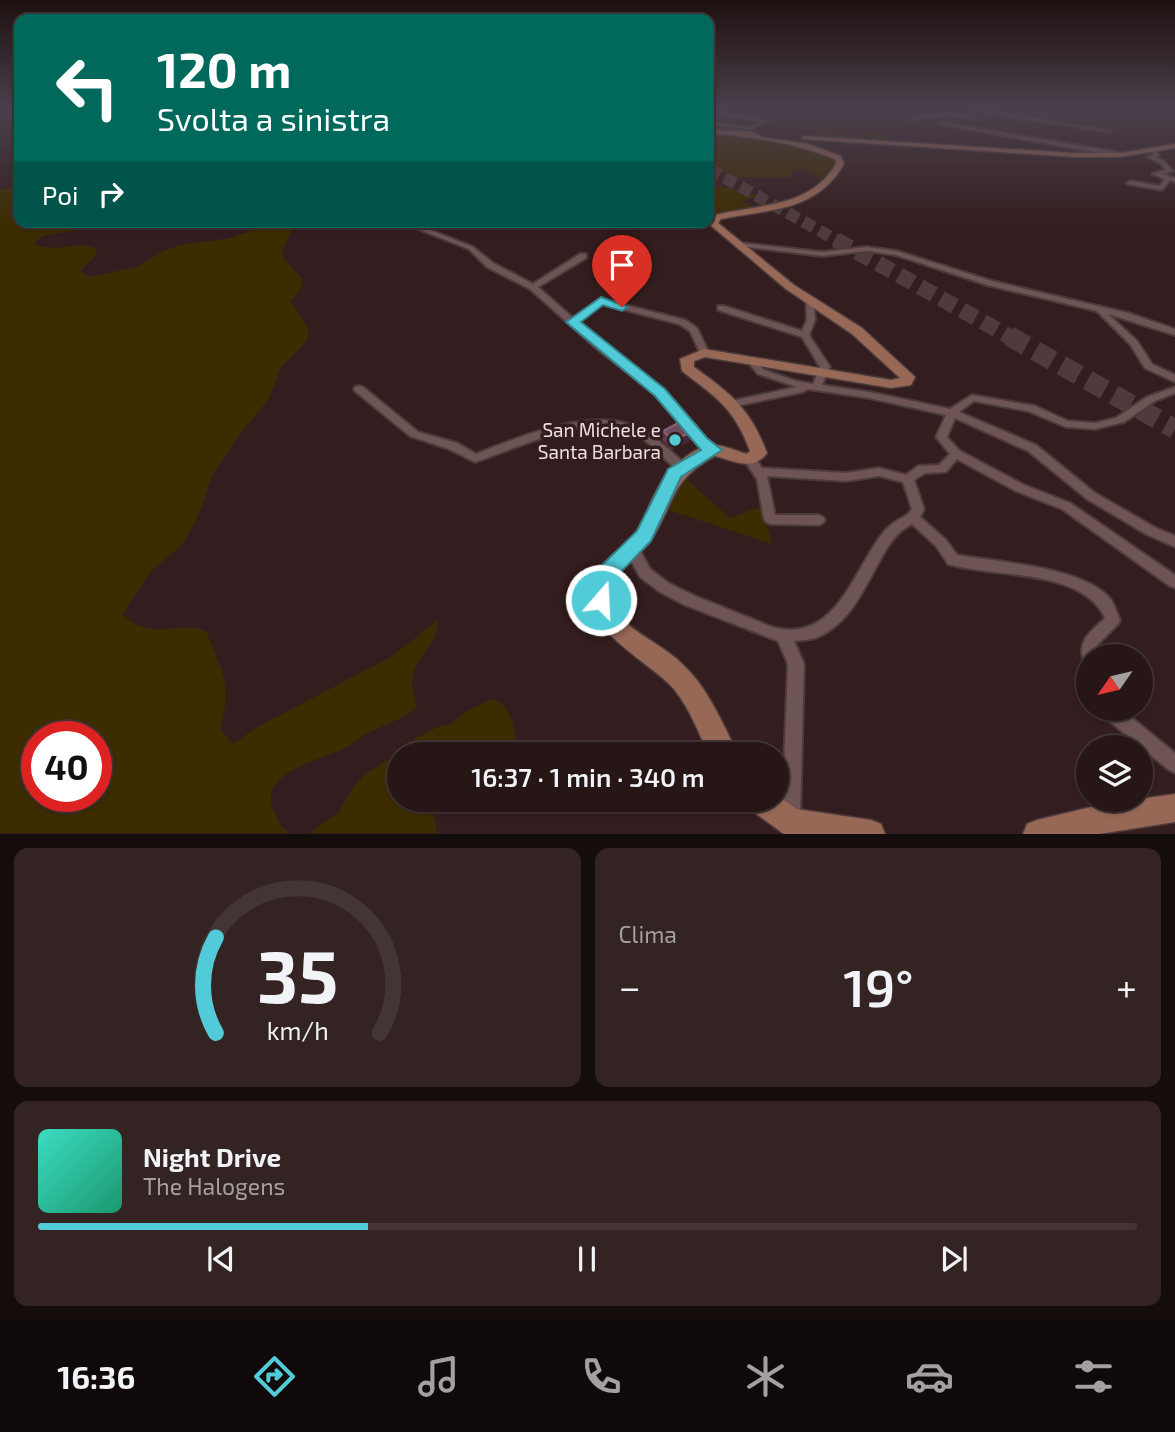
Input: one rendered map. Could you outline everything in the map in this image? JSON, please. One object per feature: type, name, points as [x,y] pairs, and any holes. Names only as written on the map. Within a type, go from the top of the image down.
[{"type":"street","points":[[714,220],[759,211],[818,191],[835,175],[840,161],[833,155],[813,148]]},
{"type":"street","points":[[969,148],[1014,153],[1120,155],[1152,154],[1169,148]]},
{"type":"street","points":[[1070,148],[1120,155]]},
{"type":"street","points":[[1152,154],[1173,171]]},
{"type":"street","points":[[1172,179],[1155,174],[1173,171]]},
{"type":"street","points":[[1130,183],[1162,188],[1172,179]]},
{"type":"street","points":[[714,226],[742,245],[777,277],[857,331],[908,377],[906,382],[897,384],[704,353],[687,359],[687,368],[723,394],[732,404],[759,453],[750,460]]},
{"type":"street","points":[[419,228],[471,248],[490,265],[533,287],[660,393],[701,442],[713,450],[750,460],[763,478],[770,519],[819,520]]},
{"type":"street","points":[[742,245],[822,254],[867,249],[897,253],[990,283],[1099,309],[1175,332]]},
{"type":"street","points":[[533,287],[583,257]]},
{"type":"street","points":[[805,335],[811,320],[809,300]]},
{"type":"street","points":[[573,322],[601,301],[682,322],[694,330],[704,353]]},
{"type":"street","points":[[721,308],[805,335],[823,362],[816,388]]},
{"type":"street","points":[[1099,309],[1135,343],[1148,366],[1175,379]]},
{"type":"street","points":[[753,362],[769,376],[816,388],[869,395],[952,413],[1032,448],[1091,496],[1175,542]]},
{"type":"street","points":[[732,404],[816,388]]},
{"type":"street","points":[[359,389],[414,434],[453,446],[475,458],[566,428],[611,425],[640,432],[682,467]]},
{"type":"street","points":[[1175,390],[1151,398],[1120,420],[1096,426],[1066,424],[1031,408],[985,398],[972,398],[952,413],[941,437],[956,454],[1020,488],[1049,498],[1082,515],[1175,582]]},
{"type":"street","points":[[713,450],[682,467],[670,479],[644,536],[605,575],[600,590],[605,614],[620,630],[664,662],[688,688],[718,742]]},
{"type":"street","points":[[908,479],[922,468],[942,469],[956,454]]},
{"type":"street","points":[[759,472],[846,477],[879,472],[908,479]]},
{"type":"street","points":[[632,549],[644,572],[663,586],[689,599],[784,637],[818,629],[838,616],[862,583],[893,530],[904,520],[913,518],[918,509],[908,479]]},
{"type":"street","points":[[913,518],[941,543],[953,559],[982,566],[1027,570],[1102,597],[1111,608],[1114,620],[1090,644]]},
{"type":"street","points":[[784,637],[796,664],[791,822]]},
{"type":"street","points":[[1123,721],[1175,764]]},
{"type":"street","points":[[1037,834],[1104,818],[1175,808]]},
{"type":"street","points":[[777,812],[791,822],[871,834]]},
{"type":"shaded area","points":[[714,148],[807,148],[834,157],[836,166],[828,179],[817,178],[818,174],[807,173],[808,170],[803,168],[792,172],[793,177],[733,177],[714,168]]},
{"type":"shaded area","points":[[714,186],[760,196],[741,201],[757,209],[714,217]]},
{"type":"shaded area","points":[[14,188],[14,228],[89,228],[43,236],[34,243],[48,248],[95,248],[97,254],[80,271],[89,277],[137,267],[165,250],[185,244],[227,239],[259,228],[292,229],[282,252],[284,259],[303,280],[300,290],[290,301],[309,329],[307,341],[280,368],[269,399],[240,434],[213,474],[197,519],[182,545],[150,572],[123,614],[133,623],[144,627],[189,628],[207,633],[226,690],[220,729],[233,744],[259,726],[391,657],[438,620],[434,638],[418,662],[412,679],[417,707],[345,748],[294,770],[282,777],[274,787],[271,798],[274,812],[278,822],[290,833],[0,833],[0,189]]},
{"type":"shaded area","points":[[685,478],[730,518],[762,506],[772,544],[665,509],[677,483]]},
{"type":"shaded area","points":[[493,699],[502,704],[510,714],[515,742],[411,742],[438,727],[450,724],[470,709]]},
{"type":"shaded area","points":[[387,760],[387,812],[433,812],[437,833],[310,833],[338,813],[355,785]]},
{"type":"building","points":[[678,423],[690,433],[673,440],[663,431]]},
{"type":"tunnel","points":[[714,172],[840,242]]},
{"type":"tunnel","points":[[836,240],[1012,338]]},
{"type":"tunnel","points":[[1009,336],[1175,429]]},
{"type":"place","name":"San Michele e Santa Barbara","points":[[675,440]]},
{"type":"route","points":[[601,600],[600,590],[605,575],[644,536],[674,473],[713,450],[701,442],[660,393],[639,374],[599,346],[573,322],[601,301],[622,307]]}]
